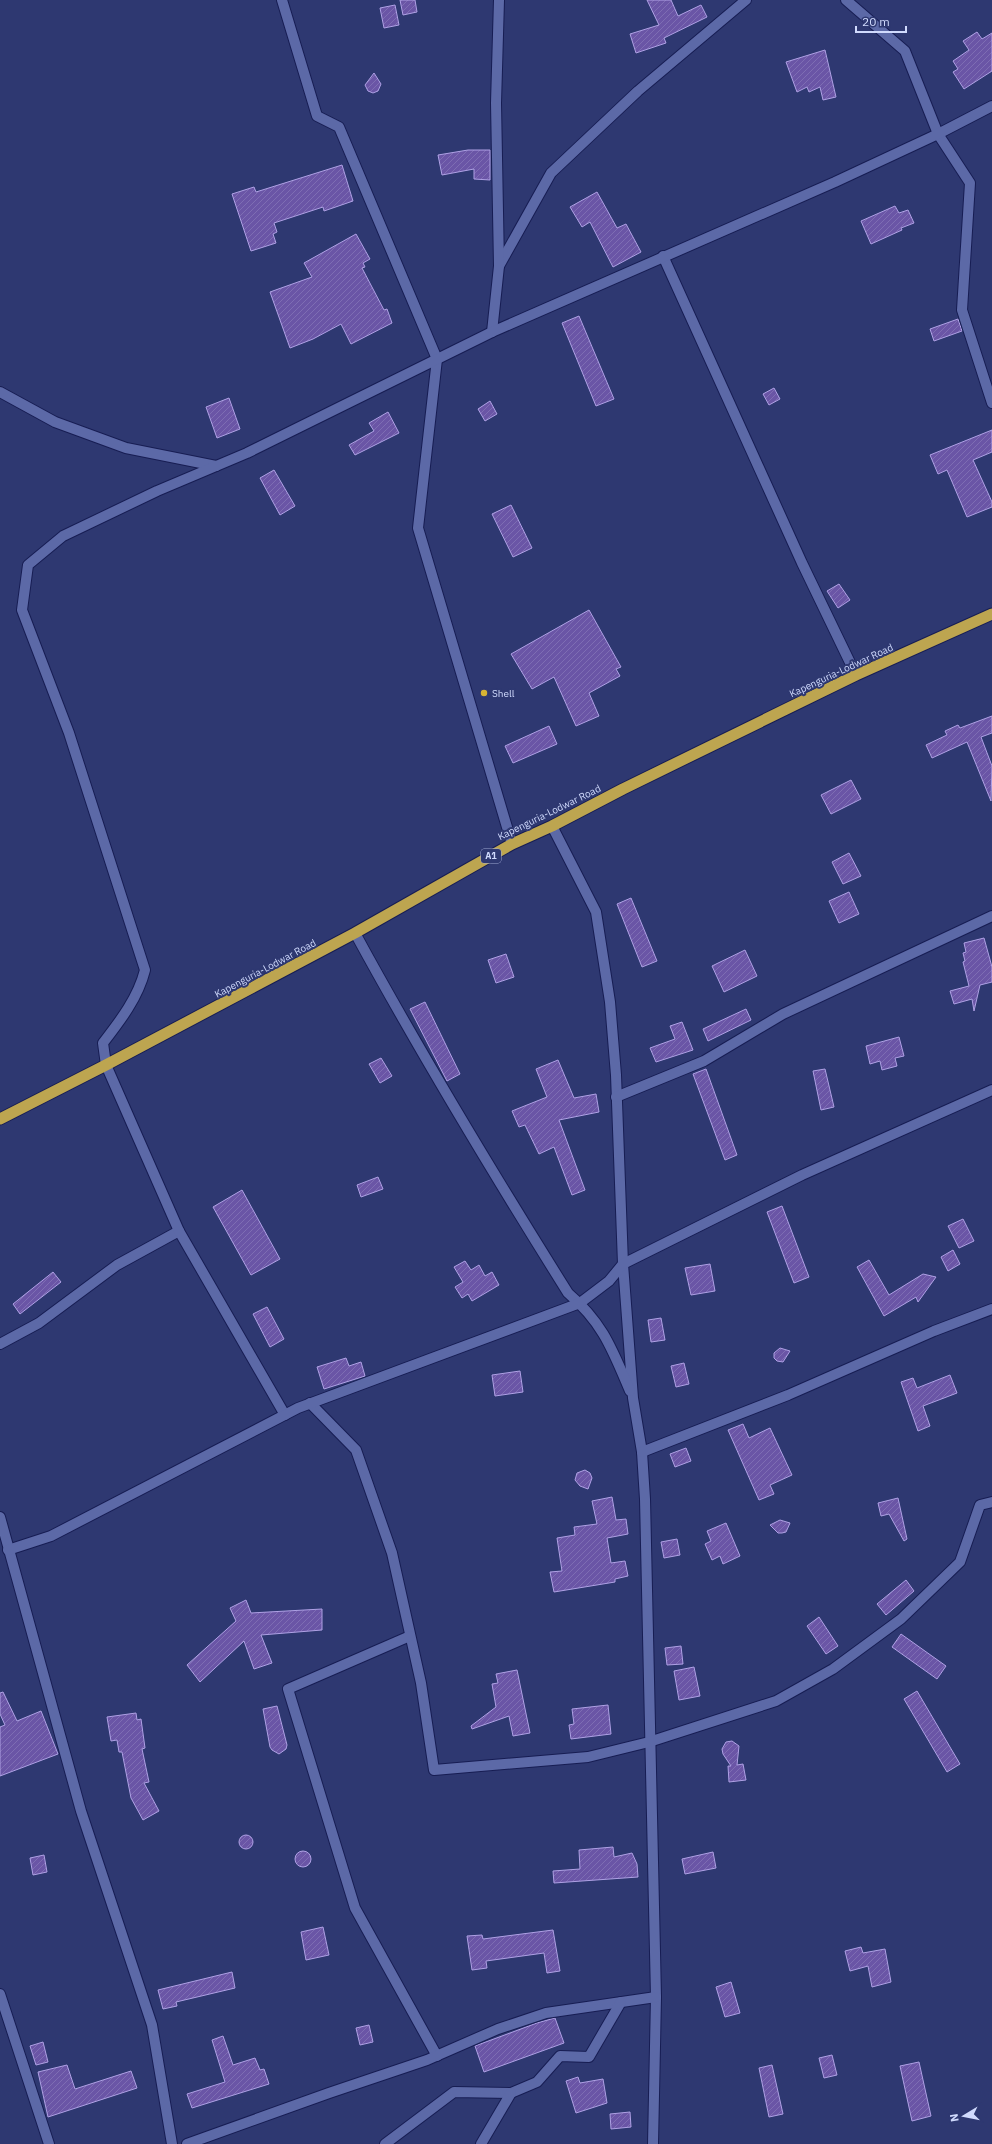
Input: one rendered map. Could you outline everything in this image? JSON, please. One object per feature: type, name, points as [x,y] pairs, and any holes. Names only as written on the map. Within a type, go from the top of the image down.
[{"type":"highway","name":"Kapenguria-Lodwar Road","points":[[0,1119],[106,1065],[355,933],[512,844],[552,826],[630,785],[856,675],[992,614]]},
{"type":"street","points":[[282,0],[317,116],[339,127],[436,359],[418,528],[512,844]]},
{"type":"street","points":[[492,332],[499,266],[496,103],[499,0]]},
{"type":"street","points":[[499,266],[551,173],[638,91],[746,0]]},
{"type":"street","points":[[846,0],[905,51],[938,134],[970,183],[962,310],[992,403]]},
{"type":"street","points":[[285,1415],[179,1231],[106,1065],[103,1043],[122,1020],[141,986],[145,970],[69,733],[22,610],[28,565],[64,536],[157,491],[247,453],[492,332],[835,182],[938,134],[992,106]]},
{"type":"street","points":[[663,256],[802,564],[856,675]]},
{"type":"street","points":[[0,392],[55,422],[126,448],[216,466]]},
{"type":"street","points":[[552,826],[596,912],[610,1002],[616,1097],[623,1264],[633,1398],[642,1452],[648,1630],[649,1742],[656,1998],[653,2144]]},
{"type":"street","points":[[616,1097],[704,1060],[783,1014],[992,916]]},
{"type":"street","points":[[355,933],[401,1017],[478,1149],[568,1293],[588,1312],[607,1338],[633,1398]]},
{"type":"street","points":[[8,1550],[51,1536],[310,1403],[580,1303],[609,1281],[623,1264],[802,1175],[992,1090]]},
{"type":"street","points":[[0,1344],[39,1323],[117,1265],[179,1231]]},
{"type":"street","points":[[642,1452],[788,1395],[934,1331],[992,1309]]},
{"type":"street","points":[[310,1403],[356,1450],[392,1553],[421,1683],[434,1770],[588,1757],[649,1742],[776,1701],[833,1669],[901,1619],[960,1562],[980,1505],[992,1502]]},
{"type":"street","points":[[0,1517],[81,1811],[152,2025],[172,2144]]},
{"type":"street","points":[[410,1636],[288,1689],[355,1908],[437,2056]]},
{"type":"street","points":[[0,1994],[50,2144]]},
{"type":"street","points":[[188,2144],[437,2056],[498,2029],[546,2014],[656,1998]]},
{"type":"street","points":[[385,2144],[454,2092],[511,2093],[538,2082],[560,2056],[589,2057],[621,2002]]},
{"type":"street","points":[[481,2144],[511,2093]]},
{"type":"building","points":[[400,0],[415,0],[417,12],[403,15]]},
{"type":"building","points":[[647,0],[671,0],[678,16],[701,5],[707,17],[664,38],[666,43],[636,53],[630,34],[659,25]]},
{"type":"building","points":[[395,5],[399,25],[384,28],[380,8]]},
{"type":"building","points":[[977,32],[982,39],[992,33],[992,71],[964,89],[953,72],[958,69],[953,61],[969,50],[963,41]]},
{"type":"building","points":[[825,50],[836,97],[823,100],[820,87],[809,92],[807,87],[797,92],[786,62]]},
{"type":"building","points":[[374,73],[381,84],[378,91],[373,93],[368,91],[365,85]]},
{"type":"building","points":[[468,150],[490,150],[490,180],[474,179],[474,169],[442,175],[438,155]]},
{"type":"building","points":[[342,165],[353,201],[324,211],[323,207],[274,223],[277,232],[273,234],[276,243],[251,251],[232,194],[254,187],[256,192]]},
{"type":"building","points":[[597,192],[617,228],[626,224],[641,252],[613,267],[590,222],[582,227],[570,207]]},
{"type":"building","points":[[895,206],[899,213],[908,210],[914,223],[901,228],[902,230],[871,244],[861,221]]},
{"type":"building","points":[[356,234],[370,259],[363,263],[365,267],[362,268],[384,310],[387,309],[392,323],[351,344],[341,324],[313,339],[290,348],[270,292],[312,277],[304,263]]},
{"type":"building","points":[[579,316],[614,399],[596,406],[562,323]]},
{"type":"building","points":[[958,319],[962,331],[934,341],[930,329]]},
{"type":"building","points":[[774,388],[780,399],[769,405],[763,394]]},
{"type":"building","points":[[229,398],[240,429],[217,438],[206,407]]},
{"type":"building","points":[[490,401],[497,414],[485,421],[478,409]]},
{"type":"building","points":[[388,412],[399,433],[355,455],[349,445],[374,431],[369,423]]},
{"type":"building","points":[[992,430],[992,452],[973,460],[992,502],[992,507],[967,517],[947,470],[938,474],[930,455]]},
{"type":"building","points":[[274,470],[295,506],[280,515],[260,478]]},
{"type":"building","points":[[511,505],[532,548],[513,557],[492,514]]},
{"type":"building","points":[[839,584],[850,600],[838,608],[827,591]]},
{"type":"building","points":[[589,610],[621,667],[616,669],[620,676],[589,693],[599,716],[576,726],[554,677],[532,689],[511,654]]},
{"type":"building","points":[[992,716],[992,733],[981,737],[992,766],[991,801],[967,742],[932,758],[926,745],[947,735],[945,731],[958,725],[960,728]]},
{"type":"building","points":[[549,726],[557,744],[513,763],[505,746]]},
{"type":"building","points":[[851,780],[861,799],[831,814],[821,795]]},
{"type":"building","points":[[849,853],[861,876],[843,884],[832,862]]},
{"type":"building","points":[[849,892],[859,914],[839,923],[829,901]]},
{"type":"building","points":[[631,898],[657,961],[642,967],[617,904]]},
{"type":"building","points":[[984,938],[992,967],[992,982],[980,985],[974,1011],[972,999],[954,1004],[950,991],[969,986],[963,962],[965,961],[963,953],[966,952],[964,943]]},
{"type":"building","points":[[745,950],[757,976],[724,992],[712,966]]},
{"type":"building","points":[[506,954],[514,977],[496,983],[488,960]]},
{"type":"building","points":[[425,1002],[460,1074],[447,1081],[410,1009]]},
{"type":"building","points":[[746,1009],[751,1020],[708,1041],[703,1029]]},
{"type":"building","points":[[682,1022],[693,1050],[656,1062],[650,1048],[675,1039],[670,1026]]},
{"type":"building","points":[[899,1037],[904,1056],[895,1058],[897,1066],[882,1070],[880,1061],[870,1064],[866,1046]]},
{"type":"building","points":[[381,1058],[392,1076],[380,1083],[369,1064]]},
{"type":"building","points":[[558,1060],[574,1098],[596,1094],[599,1112],[559,1120],[585,1190],[572,1195],[554,1147],[539,1154],[525,1125],[519,1127],[512,1111],[547,1097],[536,1069]]},
{"type":"building","points":[[706,1069],[737,1155],[725,1160],[693,1074]]},
{"type":"building","points":[[825,1069],[834,1107],[821,1110],[813,1071]]},
{"type":"building","points":[[378,1177],[383,1189],[361,1197],[357,1185]]},
{"type":"building","points":[[242,1190],[280,1259],[251,1275],[213,1207]]},
{"type":"building","points":[[782,1206],[809,1277],[794,1283],[767,1212]]},
{"type":"building","points":[[963,1219],[974,1241],[959,1248],[948,1226]]},
{"type":"building","points":[[953,1250],[960,1264],[948,1271],[941,1257]]},
{"type":"building","points":[[869,1260],[889,1295],[923,1274],[936,1277],[918,1302],[916,1297],[884,1316],[857,1267]]},
{"type":"building","points":[[465,1261],[471,1270],[479,1265],[485,1276],[492,1272],[499,1285],[472,1301],[468,1294],[462,1298],[455,1287],[463,1282],[454,1267]]},
{"type":"building","points":[[710,1264],[715,1291],[691,1295],[685,1268]]},
{"type":"building","points":[[53,1272],[61,1282],[20,1314],[13,1304]]},
{"type":"building","points":[[267,1307],[284,1339],[270,1347],[253,1314]]},
{"type":"building","points":[[661,1318],[665,1340],[651,1342],[648,1320]]},
{"type":"building","points":[[780,1348],[790,1351],[783,1362],[777,1361],[774,1358],[774,1353]]},
{"type":"building","points":[[346,1358],[349,1366],[361,1362],[365,1376],[324,1389],[317,1367]]},
{"type":"building","points":[[684,1363],[689,1384],[676,1387],[671,1366]]},
{"type":"building","points":[[520,1371],[523,1392],[495,1396],[492,1375]]},
{"type":"building","points":[[950,1375],[957,1393],[923,1406],[930,1426],[918,1431],[901,1382],[913,1378],[917,1388]]},
{"type":"building","points":[[743,1424],[749,1438],[770,1428],[792,1475],[770,1485],[774,1494],[759,1500],[728,1430]]},
{"type":"building","points":[[686,1448],[691,1461],[675,1467],[670,1454]]},
{"type":"building","points":[[585,1470],[590,1473],[592,1478],[588,1489],[580,1486],[575,1480],[577,1473]]},
{"type":"building","points":[[612,1497],[616,1520],[626,1519],[628,1534],[607,1538],[611,1563],[625,1561],[628,1576],[615,1579],[615,1582],[554,1592],[550,1572],[562,1571],[557,1538],[575,1535],[574,1527],[597,1524],[592,1501]]},
{"type":"building","points":[[898,1498],[907,1539],[904,1541],[889,1514],[881,1516],[878,1503]]},
{"type":"building","points":[[780,1520],[790,1523],[786,1532],[778,1533],[770,1525]]},
{"type":"building","points":[[726,1523],[740,1556],[723,1564],[720,1556],[712,1560],[705,1544],[711,1541],[707,1531]]},
{"type":"building","points":[[677,1539],[680,1555],[664,1558],[661,1542]]},
{"type":"building","points":[[906,1580],[914,1591],[886,1615],[877,1604]]},
{"type":"building","points":[[246,1600],[251,1613],[322,1609],[322,1630],[261,1635],[272,1663],[254,1669],[244,1641],[200,1682],[187,1665],[236,1621],[230,1608]]},
{"type":"building","points":[[819,1617],[838,1646],[826,1654],[807,1626]]},
{"type":"building","points":[[901,1634],[946,1666],[937,1679],[892,1647]]},
{"type":"building","points":[[681,1646],[683,1664],[667,1665],[665,1648]]},
{"type":"building","points":[[694,1667],[700,1696],[679,1700],[674,1671]]},
{"type":"building","points":[[517,1670],[530,1733],[513,1736],[509,1716],[472,1729],[471,1726],[496,1707],[492,1684],[498,1683],[496,1674]]},
{"type":"building","points":[[917,1691],[960,1764],[947,1772],[904,1699]]},
{"type":"building","points":[[3,1692],[17,1721],[41,1711],[58,1754],[0,1776],[0,1727],[5,1725],[0,1714],[0,1693]]},
{"type":"building","points":[[608,1705],[611,1734],[571,1739],[569,1725],[574,1724],[572,1709]]},
{"type":"building","points":[[277,1706],[287,1745],[286,1749],[279,1754],[270,1747],[263,1709]]},
{"type":"building","points":[[136,1713],[137,1720],[141,1719],[145,1748],[142,1749],[149,1782],[144,1783],[159,1811],[143,1820],[131,1798],[122,1752],[119,1752],[117,1740],[111,1741],[107,1717]]},
{"type":"building","points":[[732,1741],[739,1746],[737,1765],[743,1764],[746,1780],[729,1782],[728,1766],[731,1766],[723,1754],[722,1749],[726,1742]]},
{"type":"building","points":[[243,1835],[249,1835],[253,1839],[253,1845],[249,1849],[243,1849],[239,1845],[239,1839]]},
{"type":"building","points":[[613,1847],[614,1857],[632,1853],[637,1864],[638,1877],[554,1883],[553,1871],[580,1869],[579,1850]]},
{"type":"building","points":[[303,1851],[309,1853],[311,1859],[309,1865],[303,1867],[297,1865],[295,1859],[297,1853]]},
{"type":"building","points":[[713,1852],[716,1868],[685,1874],[682,1859]]},
{"type":"building","points":[[44,1855],[47,1872],[33,1875],[30,1858]]},
{"type":"building","points":[[323,1927],[329,1955],[306,1960],[301,1932]]},
{"type":"building","points":[[553,1930],[560,1971],[547,1973],[544,1953],[486,1961],[487,1968],[472,1970],[467,1936],[482,1935],[483,1939]]},
{"type":"building","points":[[861,1947],[863,1953],[885,1949],[891,1982],[872,1987],[868,1966],[850,1971],[845,1951]]},
{"type":"building","points":[[232,1972],[235,1988],[176,2002],[177,2006],[163,2009],[158,1990]]},
{"type":"building","points":[[731,1982],[740,2013],[725,2017],[716,1987]]},
{"type":"building","points":[[555,2018],[564,2043],[484,2072],[475,2046],[537,2023]]},
{"type":"building","points":[[369,2025],[373,2042],[360,2045],[356,2028]]},
{"type":"building","points":[[223,2036],[233,2065],[255,2058],[260,2070],[264,2069],[269,2084],[192,2108],[187,2094],[225,2082],[212,2040]]},
{"type":"building","points":[[43,2042],[48,2062],[36,2065],[30,2046]]},
{"type":"building","points":[[832,2055],[837,2075],[824,2078],[819,2058]]},
{"type":"building","points":[[919,2062],[931,2116],[912,2121],[900,2066]]},
{"type":"building","points":[[67,2065],[75,2089],[131,2071],[137,2088],[48,2117],[38,2072]]},
{"type":"building","points":[[772,2065],[783,2114],[769,2117],[759,2068]]},
{"type":"building","points":[[578,2077],[580,2083],[603,2079],[607,2103],[576,2113],[566,2081]]},
{"type":"building","points":[[630,2112],[631,2127],[611,2129],[610,2114]]},
{"type":"place","name":"Shell","points":[[484,693]]}]
